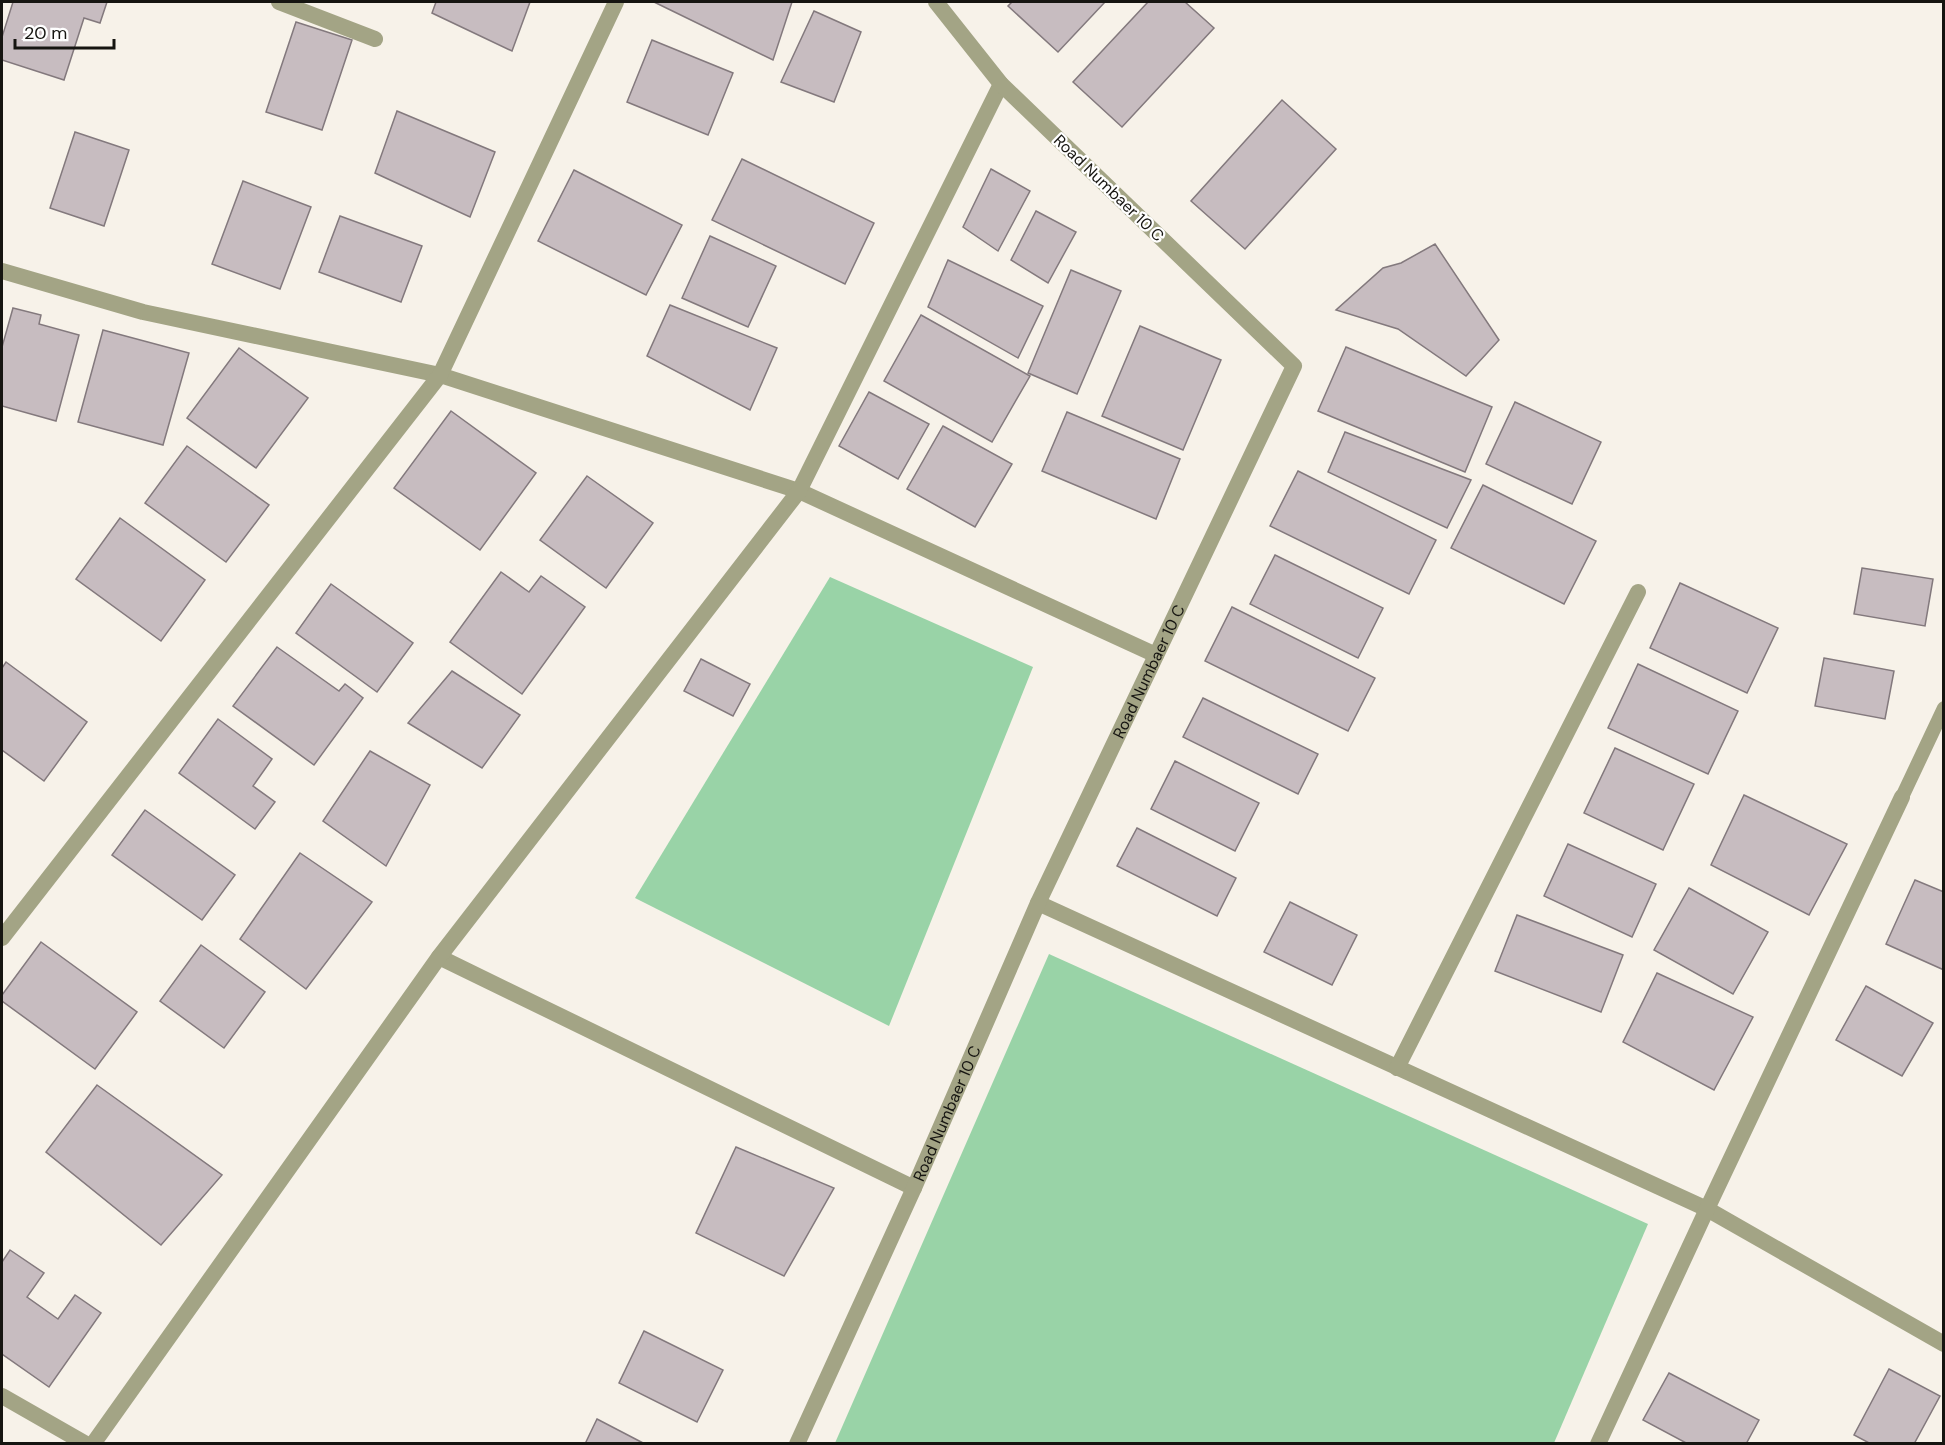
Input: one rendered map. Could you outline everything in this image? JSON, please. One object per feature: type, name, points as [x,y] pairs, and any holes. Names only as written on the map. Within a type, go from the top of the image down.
[{"type":"street","points":[[279,2],[375,39]]},
{"type":"street","points":[[2,938],[440,375],[615,2]]},
{"type":"street","name":"Road Numbaer 10 C","points":[[798,1443],[914,1188],[1038,903],[1294,366],[1001,84],[936,2]]},
{"type":"street","points":[[93,1443],[439,957],[799,491],[1001,84]]},
{"type":"street","points":[[2,271],[143,312],[440,375],[799,491],[1156,655]]},
{"type":"street","points":[[1397,1068],[1638,592]]},
{"type":"street","points":[[1598,1443],[1902,796]]},
{"type":"street","points":[[1038,903],[1707,1209],[1944,1344]]},
{"type":"street","points":[[439,957],[914,1188]]},
{"type":"street","points":[[2,1396],[86,1443]]},
{"type":"lane","points":[[1902,796],[1944,708]]},
{"type":"green space","points":[[830,577],[1033,667],[889,1026],[635,898]]},
{"type":"green space","points":[[1049,954],[1648,1224],[1554,1443],[835,1443]]},
{"type":"building","points":[[13,2],[107,2],[100,23],[84,18],[64,80],[2,60],[2,37]]},
{"type":"building","points":[[436,2],[530,2],[512,51],[432,13]]},
{"type":"building","points":[[654,2],[792,2],[773,60]]},
{"type":"building","points":[[1012,2],[1105,2],[1058,52],[1008,6]]},
{"type":"building","points":[[1148,2],[1185,2],[1214,28],[1122,127],[1073,82]]},
{"type":"building","points":[[814,11],[861,32],[834,102],[781,82]]},
{"type":"building","points":[[296,22],[352,40],[322,130],[266,112]]},
{"type":"building","points":[[652,40],[733,73],[708,135],[627,102]]},
{"type":"building","points":[[1282,100],[1336,149],[1245,249],[1191,201]]},
{"type":"building","points":[[397,111],[495,152],[470,217],[375,173]]},
{"type":"building","points":[[75,132],[129,150],[104,226],[50,208]]},
{"type":"building","points":[[742,159],[874,223],[845,284],[712,220]]},
{"type":"building","points":[[991,169],[1030,191],[998,251],[963,227]]},
{"type":"building","points":[[574,170],[682,225],[646,295],[538,241]]},
{"type":"building","points":[[243,181],[311,207],[280,289],[212,264]]},
{"type":"building","points":[[1036,211],[1076,232],[1048,283],[1011,260]]},
{"type":"building","points":[[340,216],[422,246],[401,302],[319,272]]},
{"type":"building","points":[[710,236],[776,266],[748,327],[682,298]]},
{"type":"building","points":[[1435,244],[1499,340],[1466,376],[1398,329],[1336,310],[1383,268],[1401,263]]},
{"type":"building","points":[[948,260],[1043,306],[1018,358],[928,307]]},
{"type":"building","points":[[1071,270],[1121,291],[1077,394],[1028,373]]},
{"type":"building","points":[[670,305],[777,348],[750,410],[647,356]]},
{"type":"building","points":[[13,308],[41,315],[39,324],[79,335],[56,421],[2,406],[2,347]]},
{"type":"building","points":[[921,315],[1030,376],[992,442],[884,381]]},
{"type":"building","points":[[1140,326],[1221,360],[1183,450],[1102,416]]},
{"type":"building","points":[[103,330],[189,353],[163,445],[78,422]]},
{"type":"building","points":[[1346,347],[1492,407],[1465,472],[1318,411]]},
{"type":"building","points":[[239,348],[308,398],[256,468],[187,418]]},
{"type":"building","points":[[869,392],[929,424],[898,479],[839,446]]},
{"type":"building","points":[[1515,402],[1601,442],[1572,504],[1486,464]]},
{"type":"building","points":[[451,411],[536,473],[480,550],[394,488]]},
{"type":"building","points":[[1067,412],[1180,459],[1156,519],[1042,471]]},
{"type":"building","points":[[943,426],[1012,464],[975,527],[907,489]]},
{"type":"building","points":[[1345,432],[1471,480],[1447,528],[1328,472]]},
{"type":"building","points":[[187,446],[269,505],[226,562],[145,503]]},
{"type":"building","points":[[1298,471],[1436,540],[1409,594],[1270,526]]},
{"type":"building","points":[[587,476],[653,523],[606,588],[540,540]]},
{"type":"building","points":[[1483,485],[1596,541],[1564,604],[1451,548]]},
{"type":"building","points":[[120,518],[205,580],[161,641],[76,579]]},
{"type":"building","points":[[1275,555],[1383,608],[1358,658],[1250,604]]},
{"type":"building","points":[[1862,568],[1933,579],[1925,626],[1854,614]]},
{"type":"building","points":[[501,572],[529,592],[541,576],[585,607],[522,694],[450,642]]},
{"type":"building","points":[[1680,583],[1778,628],[1747,693],[1650,648]]},
{"type":"building","points":[[331,584],[413,643],[377,692],[296,633]]},
{"type":"building","points":[[1232,607],[1375,678],[1348,731],[1205,661]]},
{"type":"building","points":[[277,647],[339,691],[345,684],[363,698],[314,765],[233,706]]},
{"type":"building","points":[[1824,658],[1894,671],[1885,719],[1815,706]]},
{"type":"building","points":[[701,659],[750,684],[733,716],[684,691]]},
{"type":"building","points":[[6,662],[87,722],[44,781],[2,750],[2,668]]},
{"type":"building","points":[[1638,664],[1738,711],[1708,774],[1608,728]]},
{"type":"building","points":[[452,671],[520,715],[482,768],[408,723]]},
{"type":"building","points":[[1203,698],[1318,754],[1298,794],[1183,737]]},
{"type":"building","points":[[218,719],[272,759],[253,786],[275,802],[255,829],[179,773]]},
{"type":"building","points":[[1615,748],[1694,784],[1663,850],[1584,813]]},
{"type":"building","points":[[370,751],[430,785],[386,866],[323,821]]},
{"type":"building","points":[[1175,761],[1259,803],[1235,851],[1151,809]]},
{"type":"building","points":[[1744,795],[1847,844],[1809,915],[1711,865]]},
{"type":"building","points":[[145,810],[235,875],[202,920],[112,855]]},
{"type":"building","points":[[1137,828],[1236,878],[1217,916],[1117,866]]},
{"type":"building","points":[[1568,844],[1656,884],[1632,937],[1544,896]]},
{"type":"building","points":[[300,853],[372,902],[306,989],[240,939]]},
{"type":"building","points":[[1915,880],[1944,892],[1944,970],[1886,944]]},
{"type":"building","points":[[1689,888],[1768,932],[1733,994],[1654,950]]},
{"type":"building","points":[[1290,902],[1357,935],[1332,985],[1264,952]]},
{"type":"building","points":[[1517,915],[1623,955],[1601,1012],[1495,971]]},
{"type":"building","points":[[41,942],[137,1012],[95,1069],[2,1001],[2,995]]},
{"type":"building","points":[[201,945],[265,992],[224,1048],[160,1001]]},
{"type":"building","points":[[1657,973],[1753,1017],[1714,1090],[1623,1042]]},
{"type":"building","points":[[1866,986],[1933,1023],[1902,1076],[1836,1040]]},
{"type":"building","points":[[97,1085],[222,1175],[161,1245],[46,1152]]},
{"type":"building","points":[[736,1147],[834,1188],[784,1276],[696,1233]]},
{"type":"building","points":[[10,1250],[44,1273],[27,1297],[58,1319],[75,1295],[101,1313],[49,1387],[2,1354],[2,1262]]},
{"type":"building","points":[[644,1331],[723,1370],[697,1422],[619,1383]]},
{"type":"building","points":[[1889,1369],[1940,1396],[1914,1444],[1871,1444],[1854,1435]]},
{"type":"building","points":[[1669,1373],[1759,1420],[1746,1444],[1688,1444],[1643,1420]]},
{"type":"building","points":[[597,1419],[645,1444],[585,1444]]}]
